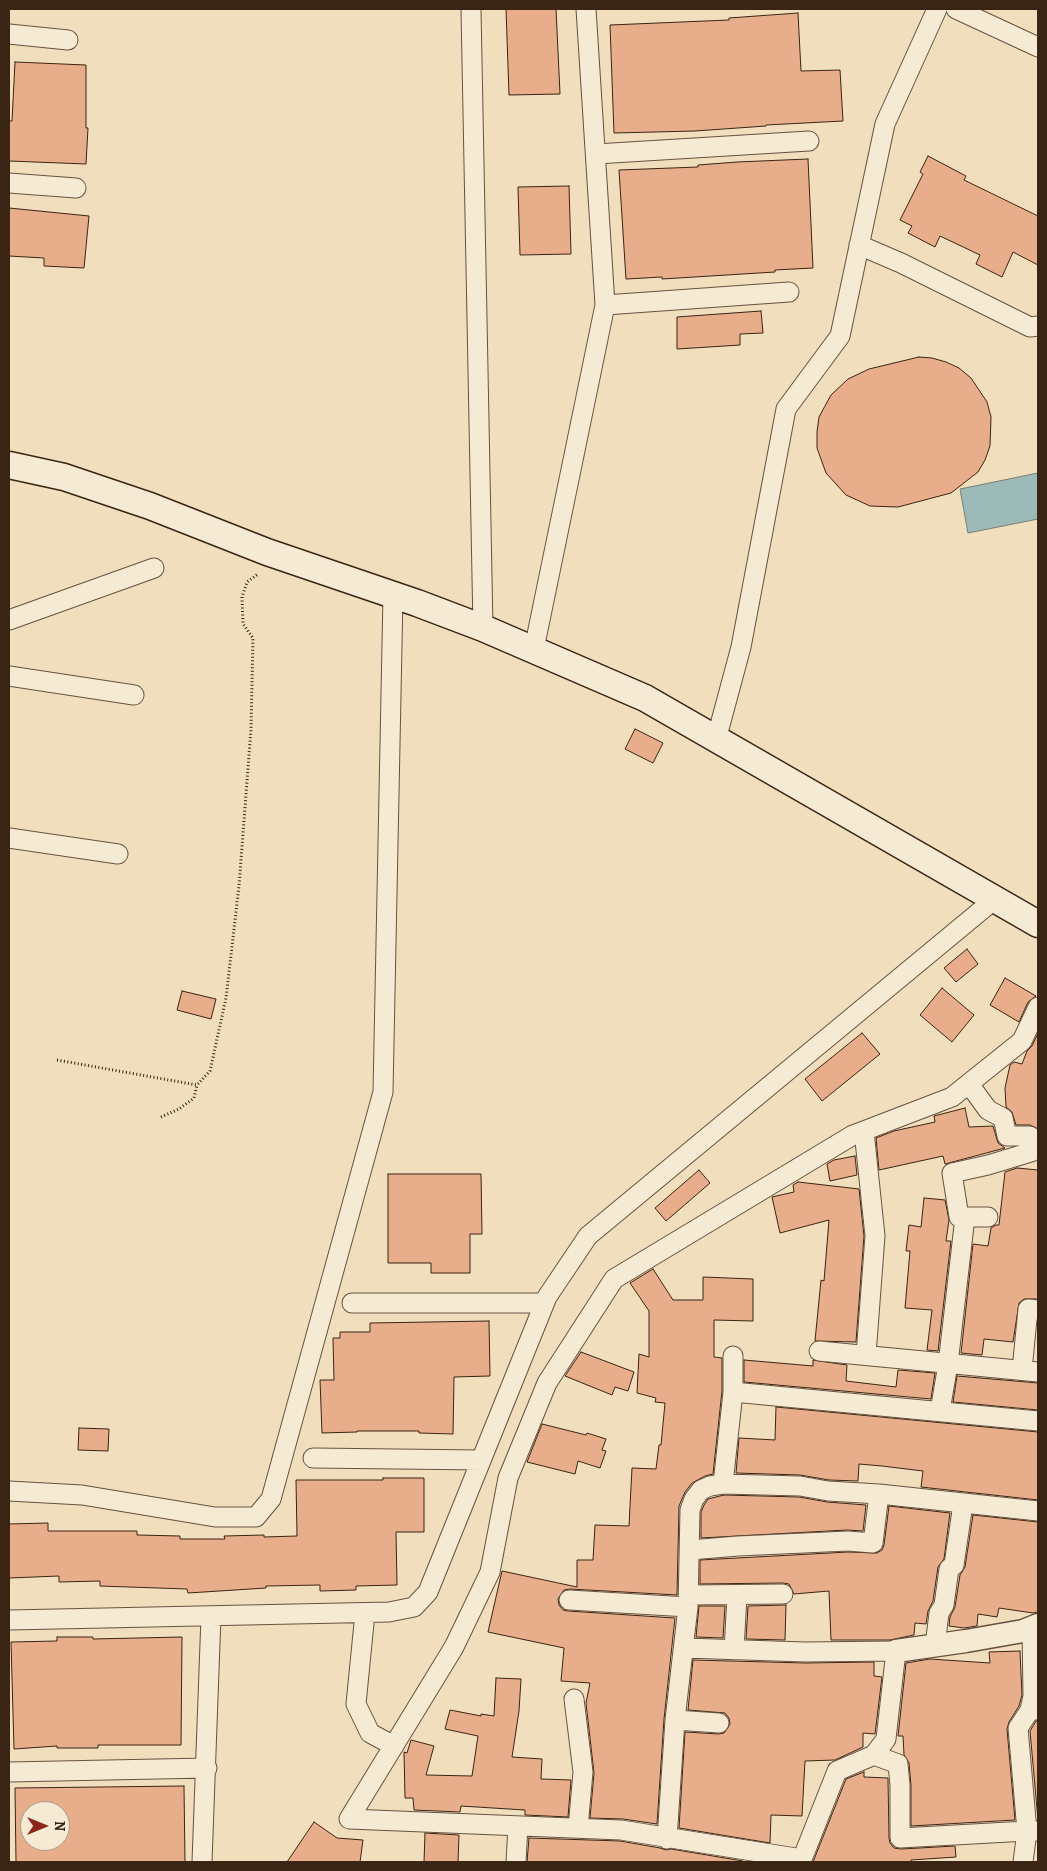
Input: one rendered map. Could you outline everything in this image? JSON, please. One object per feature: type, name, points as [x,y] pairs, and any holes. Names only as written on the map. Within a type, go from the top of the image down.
[{"type":"main road","points":[[9,465],[64,477],[150,506],[274,554],[393,594],[483,628],[645,698],[1038,924]]},
{"type":"street","points":[[471,9],[483,628]]},
{"type":"street","points":[[534,650],[605,305],[586,9]]},
{"type":"street","points":[[716,740],[741,647],[786,409],[840,336],[885,124],[937,9]]},
{"type":"street","points":[[956,9],[1038,47]]},
{"type":"street","points":[[9,34],[68,40]]},
{"type":"street","points":[[596,154],[809,141]]},
{"type":"street","points":[[9,183],[76,188]]},
{"type":"street","points":[[859,246],[901,263],[1030,327],[1038,326]]},
{"type":"street","points":[[605,305],[789,292]]},
{"type":"street","points":[[9,620],[154,568]]},
{"type":"street","points":[[9,1491],[82,1495],[215,1517],[256,1517],[271,1500],[383,1092],[393,594]]},
{"type":"street","points":[[9,676],[134,694]]},
{"type":"street","points":[[9,838],[118,854]]},
{"type":"street","points":[[9,1620],[365,1613],[389,1612],[414,1607],[428,1592],[544,1303],[588,1236],[995,899]]},
{"type":"street","points":[[896,1651],[886,1739],[874,1755],[837,1771],[802,1861],[621,1830],[349,1820],[454,1647],[490,1572],[508,1478],[547,1383],[614,1279],[853,1135],[952,1097],[1022,1041],[1038,1007]]},
{"type":"street","points":[[969,1084],[988,1110],[1003,1118],[1007,1136],[1030,1136],[1031,1152],[988,1165],[952,1172],[959,1217],[988,1217]]},
{"type":"street","points":[[864,1131],[875,1236],[866,1356]]},
{"type":"street","points":[[940,1411],[948,1364],[965,1217]]},
{"type":"street","points":[[352,1302],[544,1303]]},
{"type":"street","points":[[819,1351],[1030,1371],[1028,1309],[1038,1310]]},
{"type":"street","points":[[723,1484],[733,1392],[733,1356]]},
{"type":"street","points":[[733,1392],[1038,1421]]},
{"type":"street","points":[[313,1458],[482,1460]]},
{"type":"street","points":[[667,1839],[675,1720],[688,1601],[690,1510],[694,1499],[701,1490],[723,1484],[800,1486],[828,1491],[878,1494],[1038,1511]]},
{"type":"street","points":[[690,1550],[848,1541],[873,1544],[878,1494]]},
{"type":"street","points":[[935,1646],[939,1613],[944,1605],[948,1569],[954,1565],[963,1504]]},
{"type":"street","points":[[569,1600],[688,1601],[782,1594]]},
{"type":"street","points":[[734,1650],[737,1596]]},
{"type":"street","points":[[365,1613],[356,1704],[370,1733],[394,1746]]},
{"type":"street","points":[[202,1862],[207,1768],[211,1616]]},
{"type":"street","points":[[684,1648],[805,1652],[896,1651],[1013,1633],[1035,1626],[1034,1710],[1018,1728],[1032,1831],[1023,1862]]},
{"type":"street","points":[[574,1699],[583,1772],[578,1828]]},
{"type":"street","points":[[675,1720],[719,1723]]},
{"type":"street","points":[[874,1755],[898,1764],[900,1838],[1032,1831]]},
{"type":"street","points":[[9,1772],[207,1768]]},
{"type":"street","points":[[516,1862],[518,1826]]},
{"type":"path","points":[[161,1117],[179,1109],[194,1098],[198,1085],[210,1071],[226,998],[239,886],[251,729],[253,638],[243,624],[242,597],[247,582],[260,573],[274,554]]},
{"type":"path","points":[[57,1060],[198,1085]]},
{"type":"water","points":[[1038,473],[1038,519],[968,533],[960,489]]},
{"type":"building","points":[[506,9],[556,9],[560,94],[509,95]]},
{"type":"building","points":[[798,13],[801,71],[840,70],[843,121],[695,131],[614,133],[610,25],[729,20],[729,18]]},
{"type":"building","points":[[15,62],[86,65],[86,128],[88,128],[86,164],[9,161],[9,121],[12,121]]},
{"type":"building","points":[[928,156],[966,176],[964,180],[1038,216],[1038,265],[1013,252],[1002,277],[976,264],[980,255],[940,236],[935,247],[908,233],[912,226],[900,220],[923,174],[920,172]]},
{"type":"building","points":[[808,159],[813,268],[662,279],[662,277],[626,279],[619,170],[698,167],[698,165],[737,162]]},
{"type":"building","points":[[569,186],[571,254],[520,255],[518,187]]},
{"type":"building","points":[[9,208],[89,216],[84,268],[44,266],[44,258],[9,256]]},
{"type":"building","points":[[761,311],[763,333],[740,334],[740,345],[677,349],[677,317]]},
{"type":"building","points":[[919,357],[946,362],[959,368],[971,378],[987,402],[991,417],[990,446],[978,472],[951,493],[898,507],[870,506],[846,495],[826,473],[817,448],[819,417],[831,395],[848,379],[869,369]]},
{"type":"building","points":[[635,729],[663,743],[653,763],[625,749]]},
{"type":"building","points":[[967,949],[978,964],[956,982],[944,968]]},
{"type":"building","points":[[1005,978],[1036,996],[1028,1002],[1019,1022],[990,1005]]},
{"type":"building","points":[[942,988],[974,1015],[952,1042],[920,1015]]},
{"type":"building","points":[[182,991],[216,999],[211,1019],[177,1010]]},
{"type":"building","points":[[862,1033],[880,1054],[822,1101],[805,1079]]},
{"type":"building","points":[[1038,1033],[1038,1129],[1030,1125],[1016,1125],[1012,1112],[1006,1107],[1005,1088],[1010,1065],[1014,1062],[1022,1064],[1027,1051],[1032,1046]]},
{"type":"building","points":[[965,1108],[969,1127],[993,1126],[998,1143],[1005,1148],[945,1164],[943,1156],[879,1170],[876,1138],[894,1131],[935,1122],[934,1116]]},
{"type":"building","points":[[855,1156],[857,1175],[830,1181],[827,1164],[834,1160]]},
{"type":"building","points":[[1017,1168],[1038,1170],[1038,1299],[1024,1299],[1019,1303],[1013,1342],[984,1339],[982,1355],[961,1353],[973,1244],[988,1246],[991,1228],[999,1225],[1005,1172]]},
{"type":"building","points":[[699,1170],[710,1183],[666,1221],[655,1208]]},
{"type":"building","points":[[388,1174],[481,1174],[482,1234],[470,1234],[470,1273],[431,1273],[431,1263],[388,1263]]},
{"type":"building","points":[[798,1182],[859,1189],[864,1236],[856,1342],[815,1341],[821,1280],[824,1281],[829,1220],[780,1233],[772,1197],[794,1192],[793,1185]]},
{"type":"building","points":[[924,1198],[945,1200],[949,1220],[946,1241],[951,1241],[938,1351],[927,1350],[932,1310],[905,1308],[910,1251],[906,1251],[909,1225],[921,1227]]},
{"type":"building","points":[[653,1269],[673,1300],[703,1300],[703,1277],[753,1279],[753,1321],[714,1320],[714,1357],[722,1358],[722,1391],[713,1474],[692,1483],[685,1492],[679,1506],[677,1595],[570,1589],[564,1590],[558,1599],[559,1605],[563,1610],[568,1611],[675,1618],[664,1719],[657,1824],[623,1819],[590,1818],[594,1773],[586,1703],[590,1683],[561,1681],[564,1648],[488,1632],[502,1571],[577,1587],[577,1560],[593,1560],[595,1525],[629,1526],[632,1468],[656,1469],[659,1445],[661,1445],[665,1403],[655,1402],[656,1398],[637,1393],[639,1354],[649,1357],[649,1311],[630,1283]]},
{"type":"building","points":[[489,1321],[490,1376],[454,1377],[453,1434],[419,1433],[419,1431],[322,1433],[320,1380],[334,1380],[333,1338],[340,1338],[340,1332],[370,1332],[370,1323]]},
{"type":"building","points":[[581,1352],[634,1372],[628,1391],[615,1387],[612,1395],[565,1376]]},
{"type":"building","points":[[744,1360],[813,1366],[813,1360],[847,1365],[846,1381],[896,1387],[898,1370],[935,1373],[931,1399],[744,1382]]},
{"type":"building","points":[[957,1376],[1038,1383],[1038,1410],[953,1402]]},
{"type":"building","points":[[776,1407],[1038,1432],[1038,1500],[921,1487],[923,1471],[882,1466],[859,1464],[858,1481],[829,1480],[800,1475],[736,1473],[739,1438],[775,1440]]},
{"type":"building","points":[[542,1424],[586,1435],[587,1433],[606,1439],[602,1450],[606,1451],[600,1468],[578,1461],[575,1474],[527,1462]]},
{"type":"building","points":[[79,1428],[109,1429],[108,1451],[78,1450]]},
{"type":"building","points":[[383,1478],[424,1478],[424,1532],[396,1532],[397,1585],[356,1586],[356,1590],[320,1591],[320,1585],[266,1586],[266,1588],[188,1593],[187,1589],[100,1586],[100,1581],[59,1582],[59,1576],[9,1578],[9,1524],[48,1523],[48,1531],[137,1531],[137,1535],[180,1536],[180,1539],[225,1539],[224,1536],[297,1536],[296,1480],[383,1480]]},
{"type":"building","points":[[724,1495],[799,1497],[827,1502],[866,1505],[863,1531],[847,1530],[701,1538],[701,1512],[704,1505],[708,1499]]},
{"type":"building","points":[[889,1506],[950,1513],[944,1559],[938,1567],[933,1601],[928,1611],[926,1624],[915,1623],[914,1635],[890,1640],[831,1640],[829,1591],[794,1594],[789,1584],[783,1583],[700,1584],[700,1560],[848,1552],[877,1553],[882,1550],[884,1545]]},
{"type":"building","points":[[973,1515],[1038,1522],[1038,1612],[1033,1613],[999,1608],[997,1617],[978,1614],[977,1626],[964,1628],[949,1626],[950,1617],[955,1607],[960,1575],[965,1567]]},
{"type":"building","points":[[786,1605],[785,1640],[746,1639],[748,1606]]},
{"type":"building","points":[[699,1606],[725,1606],[723,1638],[696,1637]]},
{"type":"building","points":[[57,1637],[93,1637],[93,1639],[182,1637],[181,1745],[98,1745],[98,1748],[57,1748],[57,1746],[14,1749],[11,1642],[57,1641]]},
{"type":"building","points":[[1020,1651],[1022,1695],[1019,1706],[1007,1729],[1015,1820],[911,1826],[909,1763],[904,1755],[903,1736],[898,1736],[906,1663],[930,1659],[990,1663],[989,1652]]},
{"type":"building","points":[[693,1660],[805,1663],[874,1662],[874,1676],[882,1677],[875,1734],[863,1733],[863,1747],[835,1760],[805,1761],[802,1816],[771,1815],[770,1843],[679,1828],[685,1732],[719,1734],[724,1733],[730,1724],[729,1718],[725,1713],[688,1710]]},
{"type":"building","points":[[496,1678],[521,1679],[519,1711],[512,1757],[542,1759],[541,1779],[571,1780],[568,1817],[525,1815],[525,1810],[461,1806],[460,1812],[414,1810],[413,1798],[405,1798],[404,1752],[407,1753],[411,1740],[434,1746],[426,1775],[472,1776],[478,1736],[445,1729],[450,1710],[481,1716],[481,1714],[494,1716]]},
{"type":"building","points":[[1036,1721],[1038,1721],[1038,1820],[1030,1731]]},
{"type":"building","points":[[864,1772],[864,1777],[888,1778],[889,1838],[894,1848],[955,1846],[956,1857],[911,1860],[911,1862],[813,1862],[846,1779]]},
{"type":"building","points":[[184,1786],[185,1862],[16,1862],[15,1788]]},
{"type":"building","points":[[314,1822],[337,1838],[363,1840],[360,1862],[287,1862]]},
{"type":"building","points":[[425,1833],[459,1835],[458,1862],[424,1862]]},
{"type":"building","points":[[529,1838],[620,1841],[743,1862],[527,1862]]}]
